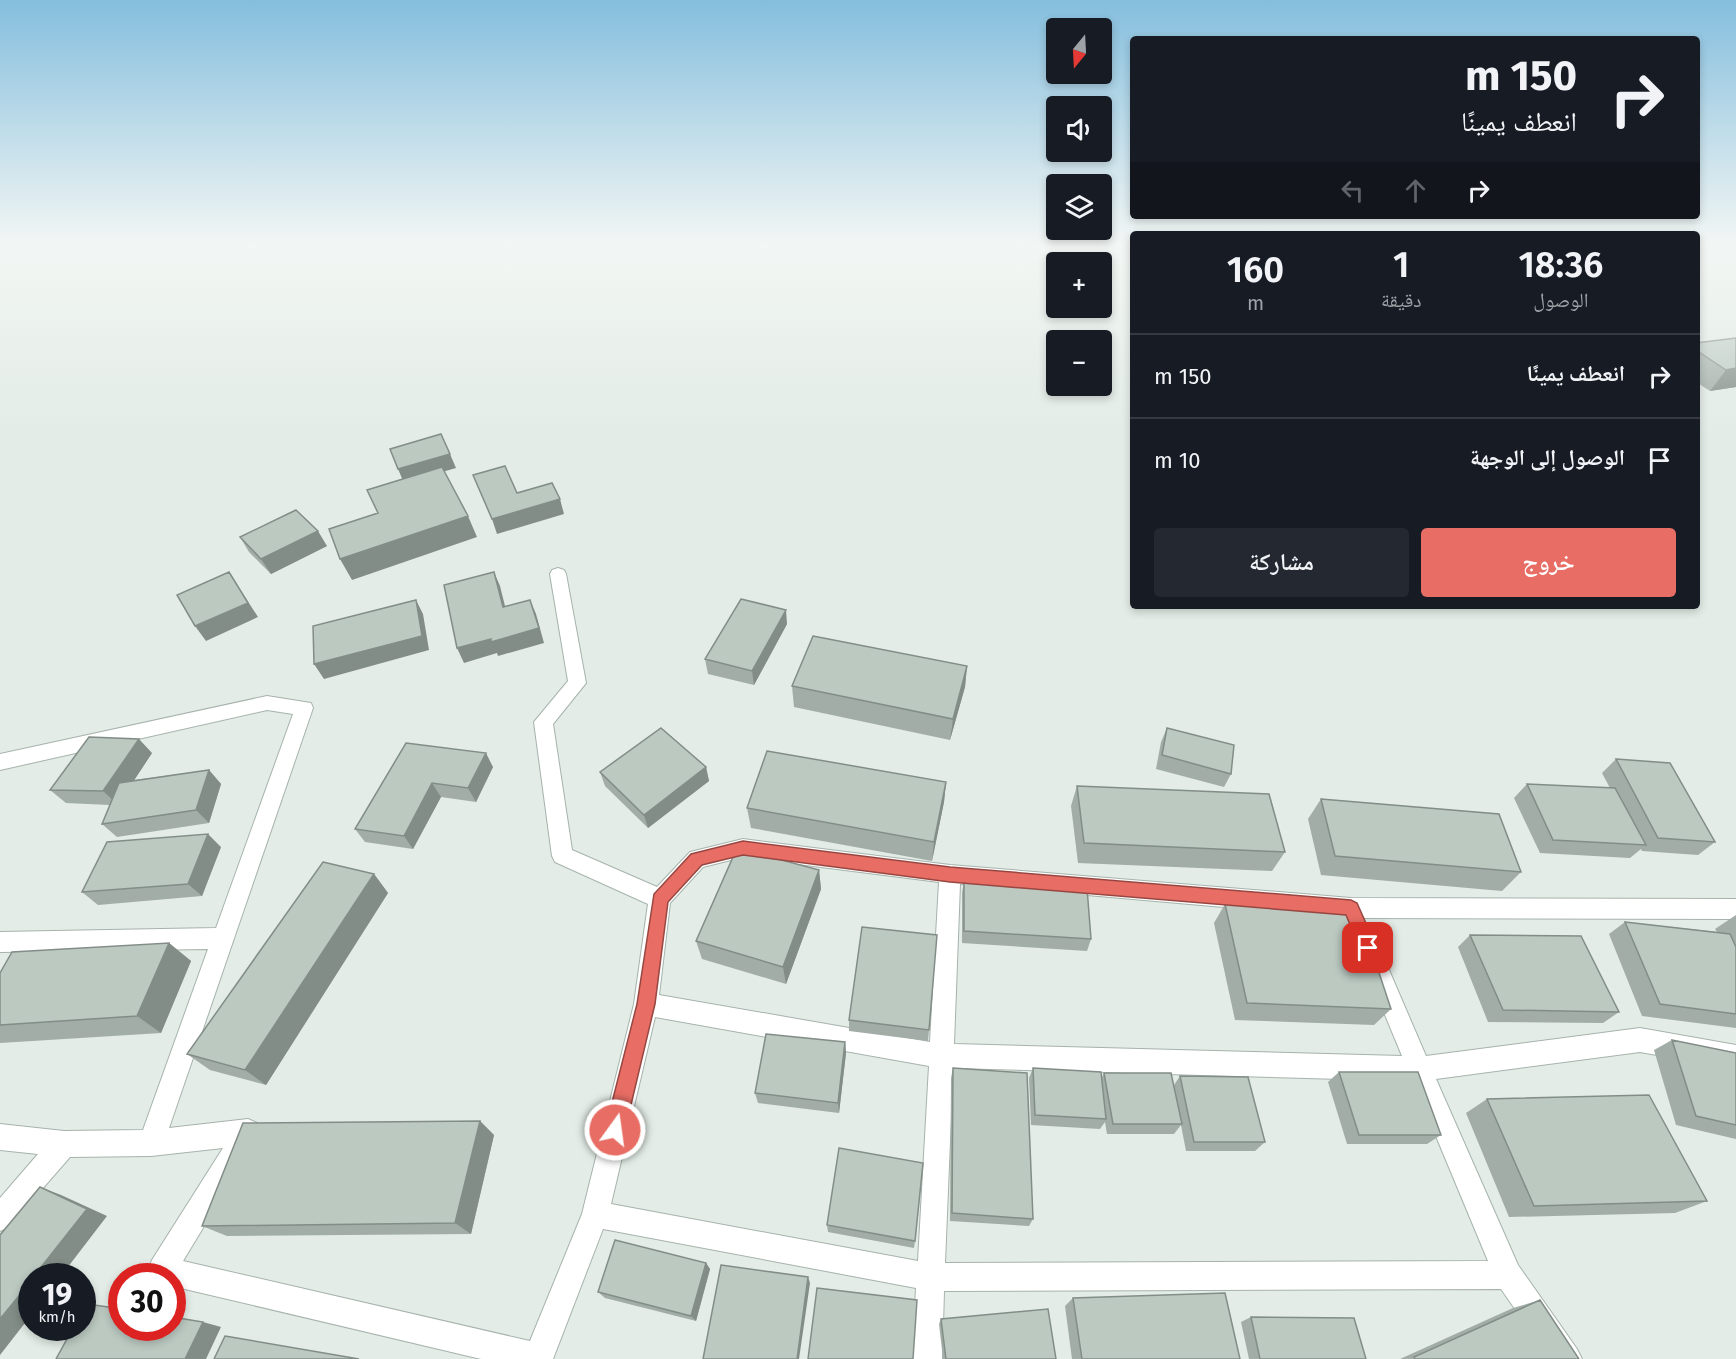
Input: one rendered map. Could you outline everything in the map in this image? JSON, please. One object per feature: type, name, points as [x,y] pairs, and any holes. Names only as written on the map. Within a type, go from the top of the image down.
[{"type":"street","points":[[558,574],[576,683],[543,722],[562,856],[660,899]]},
{"type":"street","points":[[0,762],[267,703],[304,708],[151,1143]]},
{"type":"street","points":[[0,1137],[64,1144],[151,1143],[248,1132],[162,1270],[538,1358],[594,1214],[646,1004],[660,899],[697,859],[743,848],[1359,926],[1736,909]]},
{"type":"street","points":[[927,1359],[950,874]]},
{"type":"street","points":[[1359,926],[1508,1275],[1567,1359]]},
{"type":"street","points":[[0,942],[223,938]]},
{"type":"street","points":[[646,1004],[942,1056],[1419,1069],[1640,1040],[1736,1057]]},
{"type":"street","points":[[0,1218],[64,1144]]},
{"type":"street","points":[[594,1214],[931,1277],[1508,1275]]},
{"type":"building","points":[[1736,338],[1736,368],[1726,370],[1700,353],[1700,342]]},
{"type":"building","points":[[441,434],[450,454],[398,469],[390,449]]},
{"type":"building","points":[[505,466],[517,493],[552,483],[560,499],[492,519],[473,475]]},
{"type":"building","points":[[442,467],[468,516],[340,559],[329,529],[378,513],[367,490]]},
{"type":"building","points":[[296,510],[318,531],[261,559],[240,537]]},
{"type":"building","points":[[229,572],[248,603],[195,626],[177,595]]},
{"type":"building","points":[[494,572],[503,607],[530,600],[539,628],[491,642],[491,639],[457,648],[444,585]]},
{"type":"building","points":[[741,599],[786,610],[752,671],[705,659]]},
{"type":"building","points":[[416,600],[422,636],[314,664],[313,626]]},
{"type":"building","points":[[813,636],[967,666],[953,719],[792,686]]},
{"type":"building","points":[[661,728],[706,767],[644,815],[600,772]]},
{"type":"building","points":[[1167,728],[1234,745],[1231,774],[1162,755]]},
{"type":"building","points":[[89,737],[139,739],[103,791],[50,790]]},
{"type":"building","points":[[406,743],[486,753],[468,788],[432,783],[404,836],[355,829]]},
{"type":"building","points":[[767,751],[946,782],[934,842],[747,808]]},
{"type":"building","points":[[1616,759],[1670,763],[1715,842],[1658,838]]},
{"type":"building","points":[[209,770],[196,810],[102,824],[119,783]]},
{"type":"building","points":[[1527,784],[1615,788],[1646,845],[1553,840]]},
{"type":"building","points":[[1077,786],[1269,794],[1285,852],[1084,843]]},
{"type":"building","points":[[1321,799],[1499,814],[1521,872],[1335,856]]},
{"type":"building","points":[[208,834],[188,884],[82,892],[107,842]]},
{"type":"building","points":[[737,848],[819,870],[783,967],[696,941]]},
{"type":"building","points":[[323,862],[374,874],[245,1070],[187,1054]]},
{"type":"building","points":[[964,881],[1087,888],[1091,939],[964,931]]},
{"type":"building","points":[[1225,904],[1358,909],[1391,1009],[1247,1003]]},
{"type":"building","points":[[1625,922],[1730,934],[1736,947],[1736,1014],[1660,1004]]},
{"type":"building","points":[[862,927],[937,935],[929,1030],[849,1020]]},
{"type":"building","points":[[1470,935],[1581,936],[1619,1012],[1503,1010]]},
{"type":"building","points":[[169,943],[137,1016],[0,1025],[0,973],[12,952]]},
{"type":"building","points":[[766,1034],[845,1042],[838,1103],[755,1093]]},
{"type":"building","points":[[1672,1040],[1736,1053],[1736,1125],[1696,1116]]},
{"type":"building","points":[[953,1068],[1027,1073],[1033,1219],[952,1213]]},
{"type":"building","points":[[1033,1068],[1101,1072],[1106,1119],[1035,1115]]},
{"type":"building","points":[[1339,1072],[1418,1072],[1441,1135],[1359,1135]]},
{"type":"building","points":[[1104,1073],[1171,1073],[1182,1124],[1113,1124]]},
{"type":"building","points":[[1180,1076],[1248,1077],[1265,1142],[1194,1142]]},
{"type":"building","points":[[1649,1095],[1707,1201],[1534,1206],[1487,1099]]},
{"type":"building","points":[[480,1121],[455,1223],[202,1226],[243,1123]]},
{"type":"building","points":[[839,1148],[923,1163],[915,1241],[827,1225]]},
{"type":"building","points":[[40,1187],[87,1209],[44,1263],[18,1263],[18,1297],[0,1319],[0,1235]]},
{"type":"building","points":[[615,1240],[706,1263],[691,1316],[598,1292]]},
{"type":"building","points":[[721,1265],[808,1277],[797,1359],[703,1359]]},
{"type":"building","points":[[817,1288],[917,1300],[913,1359],[808,1359]]},
{"type":"building","points":[[1225,1293],[1240,1359],[1082,1359],[1073,1298]]},
{"type":"building","points":[[1540,1300],[1579,1359],[1415,1359],[1414,1357]]},
{"type":"building","points":[[96,1305],[108,1307],[108,1341],[186,1341],[186,1319],[203,1322],[185,1359],[56,1359],[66,1341],[96,1341]]},
{"type":"building","points":[[1048,1309],[1056,1359],[946,1359],[941,1319]]},
{"type":"building","points":[[1251,1317],[1354,1318],[1366,1359],[1260,1359]]},
{"type":"building","points":[[225,1336],[359,1359],[214,1359]]},
{"type":"route","points":[[615,1130],[646,1004],[660,899],[697,859],[743,848],[950,874],[1351,908],[1368,948]]}]
